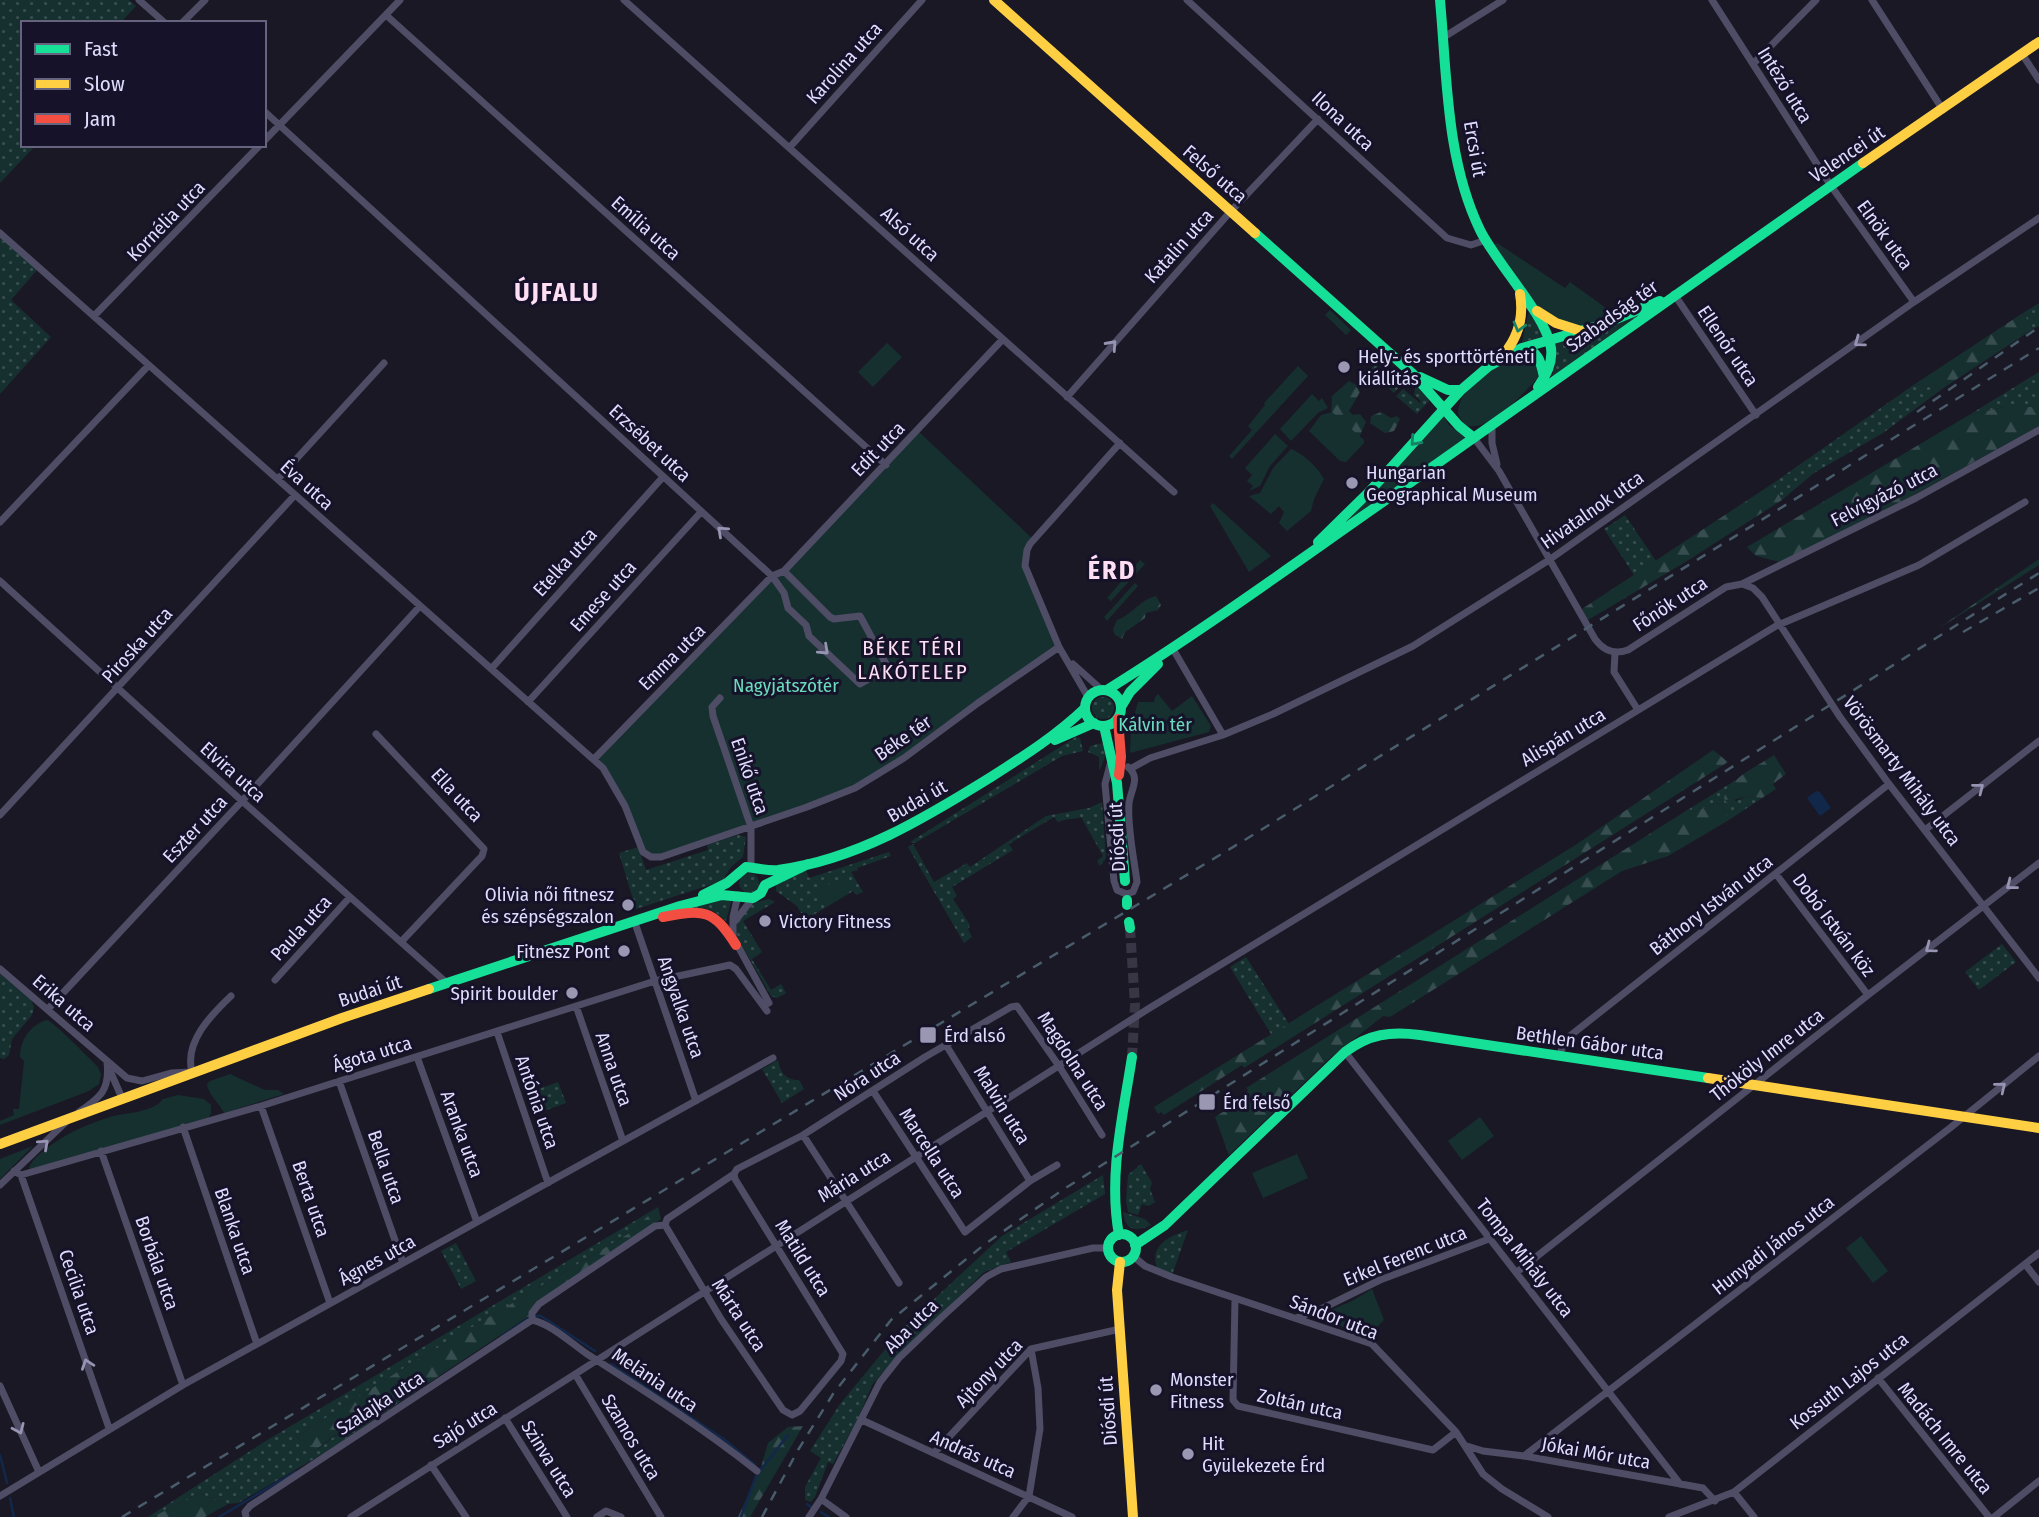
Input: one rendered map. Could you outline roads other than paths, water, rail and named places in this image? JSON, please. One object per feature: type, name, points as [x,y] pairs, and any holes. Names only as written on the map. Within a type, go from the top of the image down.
[{"type":"main road","name":"Felső utca","points":[[994,0],[1413,374],[1444,408]]},
{"type":"main road","name":"Ercsi út","points":[[1440,0],[1453,130],[1469,206],[1486,240],[1519,290]]},
{"type":"main road","name":"Velencei út","points":[[1674,294],[2039,42]]},
{"type":"main road","name":"Szabadság tér","points":[[1519,290],[1533,308],[1549,339],[1551,365],[1544,380],[1529,398]]},
{"type":"main road","name":"Szabadság tér","points":[[1500,359],[1516,338],[1521,325],[1522,305],[1519,290]]},
{"type":"main road","name":"Szabadság tér","points":[[1294,564],[1369,492],[1477,374],[1522,348],[1619,318],[1674,294]]},
{"type":"main road","name":"Szabadság tér","points":[[1294,564],[1674,294]]},
{"type":"main road","name":"Szabadság tér","points":[[1533,308],[1556,323],[1581,331]]},
{"type":"main road","name":"Szabadság tér","points":[[1522,348],[1529,349],[1540,358],[1544,380]]},
{"type":"main road","name":"Felső utca","points":[[1413,374],[1448,390],[1461,390]]},
{"type":"main road","points":[[1444,408],[1474,438]]},
{"type":"main road","points":[[1173,649],[1130,692],[1121,707],[1118,719],[1099,725],[1086,714],[1092,693],[1105,690],[1173,649],[1294,564]]},
{"type":"main road","points":[[1105,690],[1117,696],[1121,707]]},
{"type":"main road","name":"Budai út","points":[[2,1144],[192,1072],[447,983],[635,923],[680,906],[727,883],[741,869],[776,870],[856,851],[894,835],[1035,749],[1070,723],[1087,703]]},
{"type":"main road","name":"Diósdi út","points":[[1118,719],[1116,757],[1125,881]]},
{"type":"main road","name":"Budai út","points":[[1035,749],[1099,725]]},
{"type":"main road","name":"Diósdi út","points":[[1099,725],[1116,757]]},
{"type":"main road","name":"Budai út","points":[[680,906],[722,895],[753,898],[761,893],[765,885],[808,863]]},
{"type":"main road","points":[[755,869],[762,873],[765,885]]},
{"type":"main road","points":[[735,877],[734,886],[738,895]]},
{"type":"main road","points":[[635,923],[698,911],[710,913],[720,921],[736,945]]},
{"type":"main road","name":"Bethlen Gábor utca","points":[[1135,1245],[1165,1226],[1345,1052],[1365,1037],[1377,1033],[1395,1032],[2039,1128]]},
{"type":"main road","points":[[1119,1235],[1114,1198],[1132,1057]]},
{"type":"main road","points":[[1119,1235],[1130,1237],[1135,1245],[1133,1256],[1120,1262],[1112,1258],[1108,1248],[1111,1240],[1119,1235]]},
{"type":"main road","name":"Diósdi út","points":[[1120,1262],[1117,1274],[1133,1517]]},
{"type":"street","points":[[139,0],[163,21]]},
{"type":"street","points":[[184,21],[205,0]]},
{"type":"street","points":[[266,139],[400,0]]},
{"type":"street","name":"Alsó utca","points":[[624,0],[1174,492]]},
{"type":"street","name":"Karolina utca","points":[[790,147],[922,0]]},
{"type":"street","name":"Ilona utca","points":[[1188,0],[1447,238],[1471,245],[1486,240]]},
{"type":"street","points":[[1444,37],[1503,0]]},
{"type":"street","name":"Intéző utca","points":[[1712,0],[1831,186]]},
{"type":"street","points":[[1753,64],[1816,0]]},
{"type":"street","points":[[1872,0],[1943,110]]},
{"type":"street","name":"Emília utca","points":[[386,15],[886,465]]},
{"type":"street","points":[[2022,54],[2039,80]]},
{"type":"street","name":"Erzsébet utca","points":[[266,113],[772,576],[784,593],[788,608],[806,625],[809,636],[860,684],[886,669],[886,664],[860,616],[834,619],[784,571]]},
{"type":"street","name":"Katalin utca","points":[[1067,397],[1231,211],[1318,119]]},
{"type":"street","name":"Kornélia utca","points":[[94,316],[258,147]]},
{"type":"street","name":"Elnök utca","points":[[1831,186],[1914,302]]},
{"type":"street","name":"Hivatalnok utca","points":[[1130,769],[1150,758],[1223,735],[1336,685],[1413,646],[1549,560],[1914,302],[2039,218]]},
{"type":"street","name":"Éva utca","points":[[0,233],[594,759]]},
{"type":"street","name":"Ellenőr utca","points":[[1674,294],[1756,415]]},
{"type":"street","name":"Edit utca","points":[[772,576],[784,571],[1003,339]]},
{"type":"street","points":[[278,480],[384,363]]},
{"type":"street","points":[[0,522],[148,366]]},
{"type":"street","points":[[1492,425],[1492,446],[1499,471]]},
{"type":"street","name":"Felvigyázó utca","points":[[1742,584],[1916,498],[2039,430]]},
{"type":"street","points":[[1474,438],[1499,471],[1597,642],[1615,653],[1614,673],[1638,710]]},
{"type":"street","points":[[1087,703],[1059,647],[1026,566],[1027,550],[1119,443]]},
{"type":"street","name":"Etelka utca","points":[[491,669],[663,477]]},
{"type":"street","name":"Piroska utca","points":[[0,815],[295,495]]},
{"type":"street","name":"Alispán utca","points":[[1129,1021],[1779,624],[1919,565],[2025,502]]},
{"type":"street","name":"Emese utca","points":[[528,702],[701,512]]},
{"type":"street","name":"Emma utca","points":[[594,759],[772,576]]},
{"type":"street","name":"Elvira utca","points":[[0,581],[447,983]]},
{"type":"street","name":"Vörösmarty Mihály utca","points":[[1742,584],[1758,592],[1840,717],[2039,978]]},
{"type":"street","name":"Főnök utca","points":[[1615,653],[1628,650],[1726,587],[1742,584]]},
{"type":"street","name":"Eszter utca","points":[[48,1009],[420,606]]},
{"type":"street","name":"Béke tér","points":[[594,759],[617,790],[643,852],[651,857],[661,856],[831,798],[878,775],[1059,647]]},
{"type":"street","points":[[1173,649],[1223,735]]},
{"type":"street","points":[[1067,659],[1087,679],[1105,690]]},
{"type":"street","name":"Enikő utca","points":[[720,698],[712,708],[713,716],[751,827],[755,869]]},
{"type":"street","name":"Ella utca","points":[[376,734],[484,849],[482,856],[401,942]]},
{"type":"street","points":[[1925,830],[2039,741]]},
{"type":"street","name":"Diósdi út","points":[[1116,757],[1130,769],[1135,774],[1129,810],[1137,882],[1133,892],[1126,894],[1117,890],[1114,881],[1105,784],[1116,757]]},
{"type":"street","name":"Báthory István utca","points":[[1559,1056],[1566,1039],[1889,783]]},
{"type":"street","name":"Thököly Imre utca","points":[[1517,1272],[2039,863]]},
{"type":"street","name":"Dobó István köz","points":[[1776,874],[1868,995]]},
{"type":"street","points":[[736,945],[733,925],[738,895]]},
{"type":"street","name":"Paula utca","points":[[275,980],[350,897]]},
{"type":"street","points":[[733,925],[753,898]]},
{"type":"street","name":"Angyalka utca","points":[[635,923],[696,1101]]},
{"type":"street","name":"Ágota utca","points":[[18,1173],[261,1106],[655,981],[732,966],[768,1007],[736,945]]},
{"type":"street","name":"Erika utca","points":[[0,969],[122,1074]]},
{"type":"street","points":[[122,1074],[137,1081],[171,1073],[192,1072],[190,1060],[195,1043],[213,1013],[231,996]]},
{"type":"street","name":"Anna utca","points":[[576,1006],[623,1142]]},
{"type":"street","name":"Nóra utca","points":[[532,1317],[539,1304],[655,1226],[665,1225],[667,1219],[734,1172],[803,1135],[946,1045],[1017,1006]]},
{"type":"street","name":"Magdolna utca","points":[[1017,1006],[1059,1066],[1101,1135]]},
{"type":"street","name":"Mária utca","points":[[597,1360],[1129,1021]]},
{"type":"street","name":"Antónia utca","points":[[497,1032],[548,1183]]},
{"type":"street","name":"Malvin utca","points":[[946,1045],[1030,1181]]},
{"type":"street","name":"Tompa Mihály utca","points":[[1345,1052],[1680,1484]]},
{"type":"street","name":"Hunyadi János utca","points":[[1524,1456],[1963,1118],[2039,1056]]},
{"type":"street","name":"Aranka utca","points":[[417,1057],[477,1222]]},
{"type":"street","name":"Ágnes utca","points":[[0,1496],[183,1385],[773,1058]]},
{"type":"street","points":[[73,1116],[94,1102],[103,1091],[108,1078],[107,1062]]},
{"type":"street","name":"Erika utca","points":[[107,1062],[122,1098]]},
{"type":"street","points":[[122,1074],[122,1098]]},
{"type":"street","name":"Bella utca","points":[[339,1081],[403,1263]]},
{"type":"street","name":"Marcella utca","points":[[873,1091],[965,1232],[1030,1181]]},
{"type":"street","name":"Berta utca","points":[[261,1106],[330,1303]]},
{"type":"street","name":"Budai út","points":[[0,1185],[18,1173],[73,1116]]},
{"type":"street","name":"Blanka utca","points":[[183,1127],[257,1344]]},
{"type":"street","points":[[803,1135],[899,1283]]},
{"type":"street","name":"Borbála utca","points":[[101,1152],[183,1385]]},
{"type":"street","points":[[1030,1181],[1057,1165]]},
{"type":"street","name":"Matild utca","points":[[734,1172],[843,1354],[841,1361],[800,1411],[792,1415]]},
{"type":"street","name":"Cecília utca","points":[[18,1173],[41,1231],[109,1428]]},
{"type":"street","name":"Márta utca","points":[[665,1225],[783,1410],[792,1415]]},
{"type":"street","name":"Erkel Ferenc utca","points":[[1296,1318],[1380,1280],[1489,1239]]},
{"type":"street","name":"Aba utca","points":[[809,1517],[821,1499],[876,1388],[899,1359],[986,1277],[1013,1265],[1098,1247],[1108,1248]]},
{"type":"street","name":"Kossuth Lajos utca","points":[[1669,1517],[1734,1492],[2039,1253]]},
{"type":"street","name":"Sándor utca","points":[[1133,1256],[1158,1272],[1372,1344],[1456,1432],[1483,1474],[1548,1517]]},
{"type":"street","points":[[2025,1264],[2039,1282]]},
{"type":"street","name":"Zoltán utca","points":[[1235,1299],[1233,1400],[1238,1406],[1433,1451],[1456,1432]]},
{"type":"street","points":[[1313,1312],[1320,1325]]},
{"type":"street","name":"Melánia utca","points":[[532,1317],[722,1444],[757,1471]]},
{"type":"street","name":"Szalajka utca","points":[[245,1514],[250,1506],[532,1317]]},
{"type":"street","name":"Ajtony utca","points":[[934,1453],[1031,1349],[1120,1329]]},
{"type":"street","points":[[1013,1517],[1029,1496],[1040,1429],[1038,1388],[1031,1349]]},
{"type":"street","name":"Sajó utca","points":[[351,1517],[597,1360]]},
{"type":"street","name":"Szamos utca","points":[[575,1374],[661,1517]]},
{"type":"street","name":"Madách Imre utca","points":[[1878,1378],[1991,1517]]},
{"type":"street","points":[[0,1386],[38,1472]]},
{"type":"street","name":"Szinva utca","points":[[505,1418],[567,1517]]},
{"type":"street","name":"András utca","points":[[862,1420],[1072,1517]]},
{"type":"street","name":"Jókai Mór utca","points":[[1466,1446],[1703,1488],[1715,1501]]},
{"type":"street","points":[[431,1465],[466,1517]]},
{"type":"street","points":[[1991,1517],[2039,1481]]},
{"type":"street","points":[[1734,1492],[1754,1517]]},
{"type":"street","points":[[821,1499],[846,1517]]},
{"type":"street","points":[[364,1509],[369,1517]]},
{"type":"street","points":[[597,1517],[606,1511],[621,1517]]},
{"type":"water","points":[[1816,791],[1820,792],[1831,808],[1820,816],[1807,798]]},
{"type":"waterway","points":[[535,1316],[541,1316],[595,1351]]},
{"type":"waterway","points":[[502,1336],[529,1318]]},
{"type":"waterway","points":[[611,1364],[725,1440],[755,1465]]},
{"type":"waterway","points":[[741,1517],[756,1476],[788,1435]]},
{"type":"waterway","points":[[0,1455],[7,1483]]},
{"type":"waterway","points":[[219,1517],[295,1472]]},
{"type":"waterway","points":[[10,1498],[14,1517]]},
{"type":"waterway","points":[[807,1504],[811,1507]]},
{"type":"waterway","points":[[821,1512],[829,1517]]},
{"type":"tunnel","points":[[1130,928],[1135,1005],[1132,1057]]},
{"type":"railway","points":[[1917,412],[2039,327]]},
{"type":"railway","points":[[122,1517],[1243,841],[2039,348]]},
{"type":"railway","points":[[762,1517],[798,1450],[833,1394],[891,1320],[985,1244],[1064,1189],[2039,573]]},
{"type":"railway","points":[[1963,632],[2039,588]]},
{"type":"place","name":"Hely- és sporttörténeti kiállítás","points":[[1344,367]]},
{"type":"place","name":"Hungarian Geographical Museum","points":[[1352,483]]},
{"type":"place","name":"Olivia női fitnesz és szépségszalon","points":[[628,905]]},
{"type":"place","name":"Victory Fitness","points":[[765,921]]},
{"type":"place","name":"Fitnesz Pont","points":[[624,951]]},
{"type":"place","name":"Spirit boulder","points":[[572,993]]},
{"type":"place","name":"Érd alsó","points":[[928,1035]]},
{"type":"place","name":"Érd felső","points":[[1207,1102]]},
{"type":"place","name":"Monster Fitness","points":[[1156,1390]]},
{"type":"place","name":"Hit Gyülekezete Érd","points":[[1188,1454]]},
{"type":"district","name":"ÚJFALU","points":[[557,292]]},
{"type":"district","name":"ÉRD","points":[[1112,570]]},
{"type":"district","name":"BÉKE TÉRI LAKÓTELEP","points":[[913,660]]},
{"type":"park label","name":"Nagyjátszótér","points":[[786,685]]},
{"type":"park label","name":"Kálvin tér","points":[[1155,724]]}]
